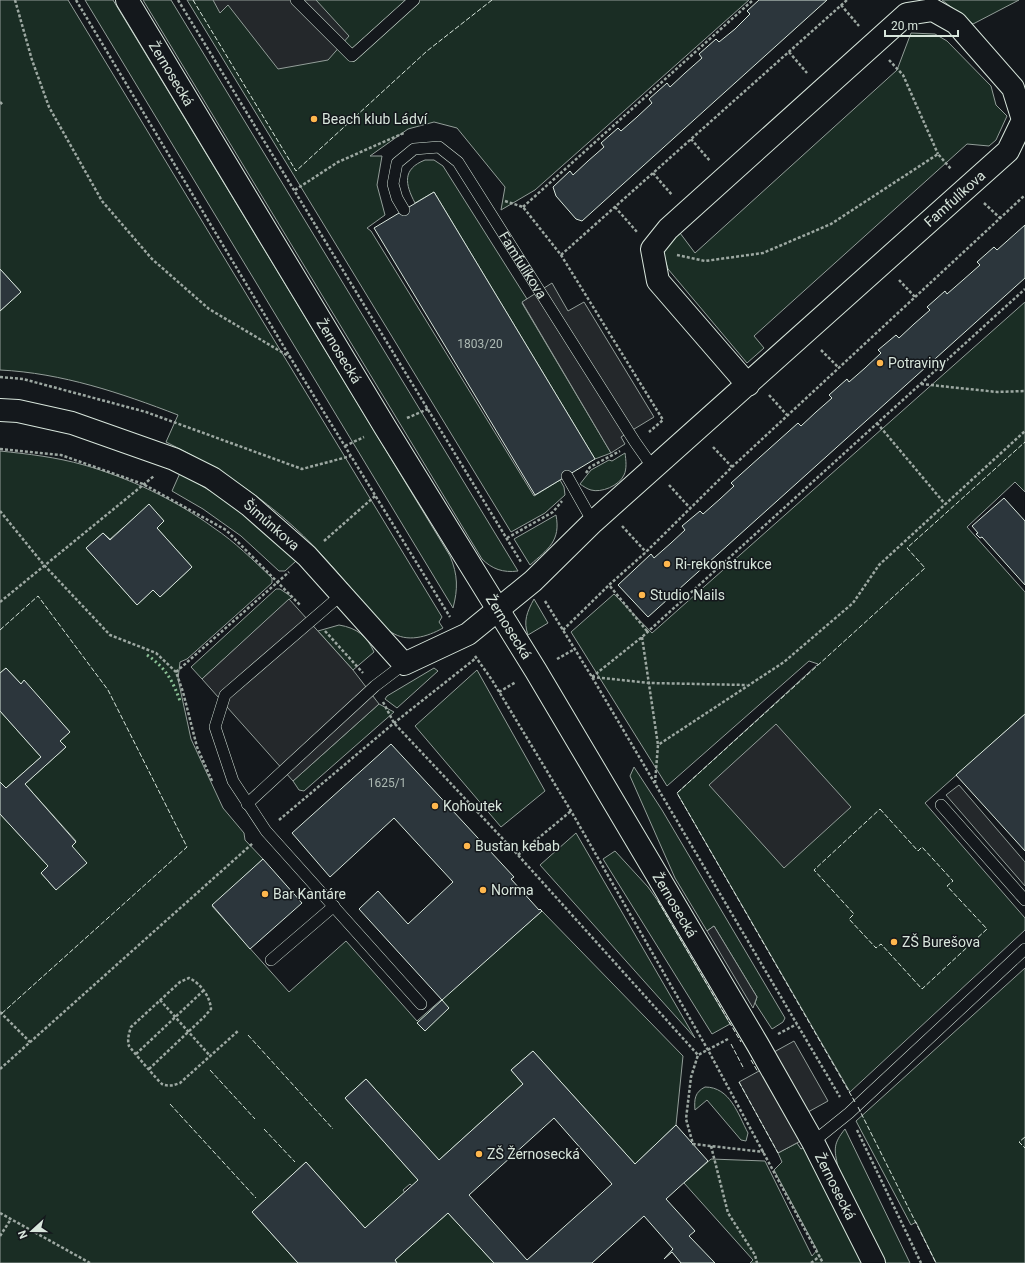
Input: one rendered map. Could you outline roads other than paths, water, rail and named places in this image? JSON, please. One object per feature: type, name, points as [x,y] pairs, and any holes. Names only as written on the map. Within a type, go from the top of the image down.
[{"type":"street","name":"Žernosecká","points":[[127,0],[497,611],[540,678],[758,1044],[813,1142],[874,1263]]},
{"type":"street","name":"Famfulíkova","points":[[497,611],[533,581],[600,516],[751,383],[1008,152],[1023,120],[1013,88],[956,23],[933,10],[915,7],[668,229],[652,249],[658,281],[751,383]]},
{"type":"street","name":"Šimůnkova","points":[[0,410],[18,411],[72,424],[174,459],[212,478],[249,504],[307,556],[404,664]]},
{"type":"street","points":[[404,664],[462,637],[497,611]]},
{"type":"lane","points":[[296,0],[352,56],[414,0]]},
{"type":"lane","name":"Famfulíkova","points":[[404,210],[397,198],[392,184],[397,163],[414,149],[439,147],[458,162],[635,442],[654,469]]},
{"type":"lane","points":[[567,476],[600,516]]},
{"type":"lane","points":[[341,595],[315,620],[226,695],[216,727],[233,781],[266,831],[421,1004]]},
{"type":"lane","points":[[247,804],[375,686],[404,664]]},
{"type":"lane","points":[[941,805],[1025,900]]},
{"type":"lane","points":[[271,960],[334,906]]},
{"type":"lane","points":[[813,1142],[849,1113],[1025,949]]},
{"type":"place","name":"Beach klub Ládví","points":[[314,119]]},
{"type":"place","name":"Potraviny","points":[[880,363]]},
{"type":"place","name":"Ri-rekonstrukce","points":[[667,564]]},
{"type":"place","name":"Studio Nails","points":[[642,595]]},
{"type":"place","name":"Kohoutek","points":[[435,806]]},
{"type":"place","name":"Bustan kebab","points":[[467,846]]},
{"type":"place","name":"Norma","points":[[483,890]]},
{"type":"place","name":"Bar Kantáre","points":[[265,894]]},
{"type":"place","name":"ZŠ Burešova","points":[[894,942]]},
{"type":"place","name":"ZŠ Žernosecká","points":[[479,1154]]}]
